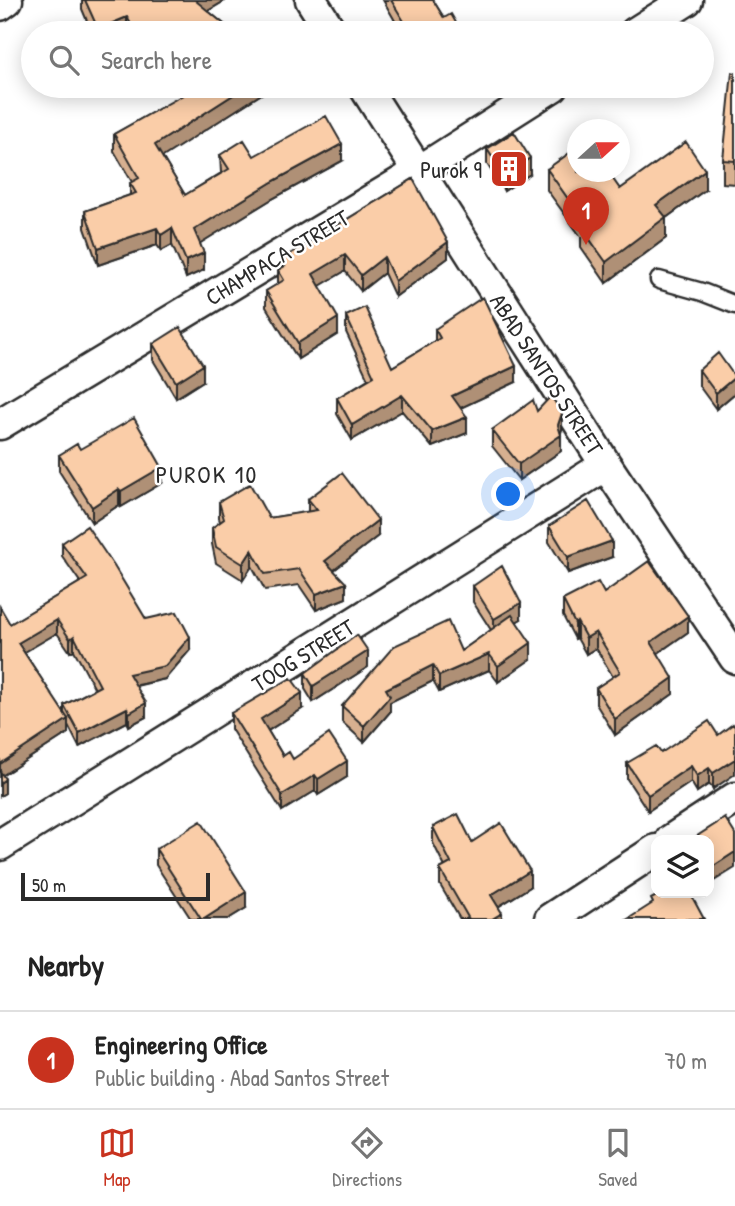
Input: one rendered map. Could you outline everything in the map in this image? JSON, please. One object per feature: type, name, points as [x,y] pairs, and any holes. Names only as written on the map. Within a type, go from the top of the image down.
[{"type":"street","points":[[0,5],[8,0]]},
{"type":"street","points":[[311,0],[324,21]]},
{"type":"street","points":[[654,21],[687,0]]},
{"type":"street","name":"ABAD SANTOS STREET","points":[[372,98],[606,465],[735,658]]},
{"type":"street","name":"CHAMPACA STREET","points":[[0,424],[418,172],[534,98]]},
{"type":"street","name":"TOOG STREET","points":[[0,845],[606,465]]},
{"type":"street","points":[[679,835],[735,798]]},
{"type":"street","points":[[550,919],[651,853]]},
{"type":"lane","points":[[659,280],[735,305]]},
{"type":"building","points":[[85,0],[198,0],[196,1],[220,21],[129,21],[127,17],[117,21],[94,21]]},
{"type":"building","points":[[391,0],[433,0],[444,18],[451,14],[455,21],[404,21]]},
{"type":"building","points":[[732,72],[735,73],[735,161],[723,160]]},
{"type":"building","points":[[178,98],[228,98],[155,145],[185,195],[229,169],[220,155],[244,140],[254,156],[326,116],[342,144],[272,182],[194,230],[204,253],[186,261],[172,228],[161,235],[157,228],[98,248],[85,211],[136,193],[130,183],[139,178],[114,134]]},
{"type":"building","points":[[514,132],[530,158],[504,175],[487,149]]},
{"type":"building","points":[[686,142],[705,170],[656,205],[666,217],[606,262],[581,227],[585,223],[547,169],[567,155],[567,182],[615,182],[620,189]]},
{"type":"building","points":[[413,179],[448,242],[395,281],[384,257],[361,275],[345,255],[313,274],[338,318],[298,343],[266,291],[284,280],[278,270],[285,266],[282,259]]},
{"type":"building","points":[[483,297],[516,366],[452,396],[467,417],[432,431],[402,395],[352,425],[337,398],[374,376],[346,316],[365,307],[392,367],[440,338],[435,329]]},
{"type":"building","points":[[180,327],[203,365],[176,382],[153,344]]},
{"type":"building","points":[[718,353],[735,377],[716,393],[699,370]]},
{"type":"building","points":[[551,396],[562,413],[558,425],[561,435],[519,464],[492,430],[533,400],[537,411]]},
{"type":"building","points":[[134,418],[162,467],[121,491],[119,489],[92,507],[59,455],[77,444],[80,449]]},
{"type":"building","points":[[342,473],[378,520],[325,561],[346,583],[316,594],[299,569],[265,574],[252,550],[243,564],[216,547],[212,528],[224,519],[219,502],[250,484],[269,518],[317,510],[308,499]]},
{"type":"building","points":[[588,501],[612,541],[568,557],[549,526]]},
{"type":"building","points":[[87,526],[146,619],[177,612],[190,637],[165,666],[129,674],[146,703],[129,713],[127,708],[79,733],[64,705],[100,686],[74,636],[70,639],[57,620],[18,643],[68,719],[0,764],[0,607],[10,624],[87,578],[62,543]]},
{"type":"building","points":[[649,561],[688,616],[651,642],[673,678],[615,719],[596,688],[620,672],[596,632],[586,638],[577,622],[575,624],[563,600],[598,582],[604,593]]},
{"type":"building","points":[[502,566],[521,603],[494,619],[473,586]]},
{"type":"building","points":[[512,615],[531,643],[498,666],[489,654],[439,676],[433,665],[386,689],[390,696],[364,726],[342,706],[394,646],[448,621],[461,651]]},
{"type":"building","points":[[357,635],[368,651],[313,686],[305,673]]},
{"type":"building","points":[[291,678],[302,693],[261,719],[283,756],[289,752],[293,759],[329,734],[347,761],[318,779],[315,775],[282,795],[231,713]]},
{"type":"building","points":[[709,721],[718,735],[733,724],[735,759],[713,773],[709,768],[697,776],[691,766],[648,795],[627,763],[656,746],[661,753]]},
{"type":"building","points":[[458,814],[472,842],[501,823],[530,871],[491,895],[502,913],[492,919],[469,919],[440,869],[451,863],[433,827]]},
{"type":"building","points":[[725,818],[735,834],[735,852],[714,866],[714,835],[699,835]]},
{"type":"building","points":[[201,821],[246,892],[204,919],[201,919],[156,849]]},
{"type":"building","points":[[693,898],[704,919],[628,919],[653,903],[651,899]]},
{"type":"place","name":"Purok 9","points":[[509,169]]},
{"type":"place","name":"Engineering Office","points":[[586,245]]},
{"type":"district","name":"PUROK 10","points":[[207,474]]}]
